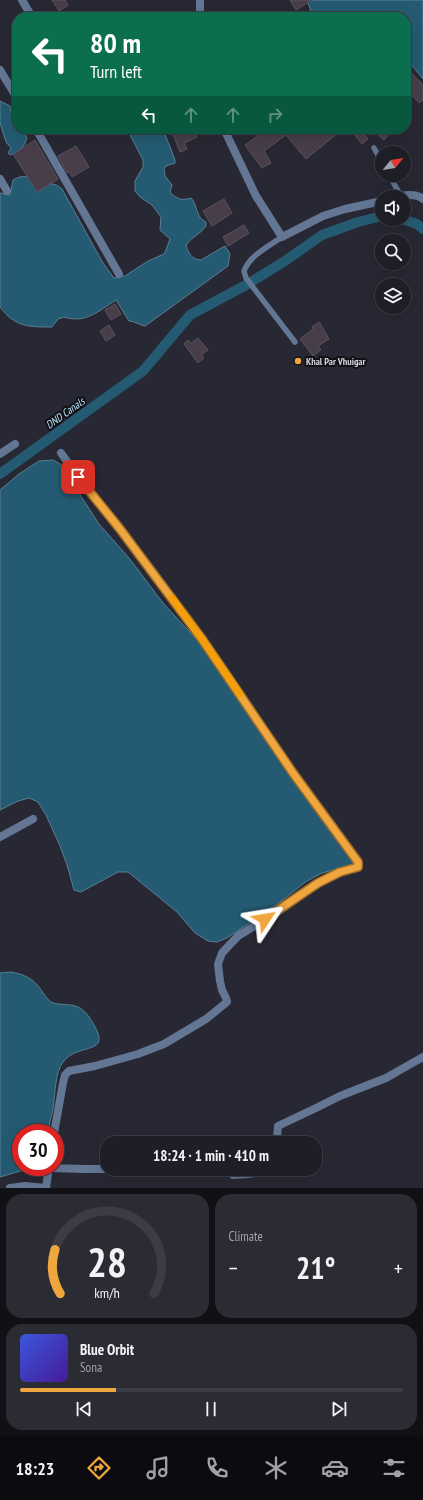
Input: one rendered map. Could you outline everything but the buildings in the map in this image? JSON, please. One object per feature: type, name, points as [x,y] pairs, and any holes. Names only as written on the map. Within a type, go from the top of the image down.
[{"type":"street","points":[[22,0],[29,12]]},
{"type":"street","points":[[200,0],[200,12]]},
{"type":"street","points":[[0,70],[12,90]]},
{"type":"street","points":[[39,134],[119,274]]},
{"type":"street","points":[[226,134],[256,196],[282,237],[323,216],[345,209],[375,203]]},
{"type":"street","points":[[0,178],[7,191]]},
{"type":"street","points":[[411,195],[421,197],[423,199]]},
{"type":"street","points":[[0,454],[15,444]]},
{"type":"street","points":[[56,1124],[65,1075],[69,1071],[95,1066],[138,1054],[164,1044],[206,1019],[224,1006],[227,1002],[222,990],[218,964],[222,953],[238,936],[279,911],[318,883],[340,872],[356,868],[359,865],[347,846],[293,773],[202,639],[61,453]]},
{"type":"street","points":[[0,837],[33,819]]},
{"type":"street","points":[[278,1136],[278,1126],[340,1096],[386,1078],[423,1057]]},
{"type":"street","points":[[64,1168],[100,1169]]},
{"type":"street","points":[[10,1188],[26,1186],[46,1188],[48,1176]]},
{"type":"lane","points":[[282,237],[255,256],[245,266],[244,271],[246,278],[295,342]]},
{"type":"water","points":[[307,0],[423,0],[423,79],[411,64],[411,12],[311,12]]},
{"type":"water","points":[[0,101],[10,106],[12,114],[12,134],[25,134],[27,138],[21,149],[10,155],[8,153],[11,148],[6,142],[0,123]]},
{"type":"water","points":[[130,134],[165,134],[175,160],[175,163],[166,166],[164,169],[165,176],[172,185],[170,192],[180,199],[191,198],[195,204],[198,214],[202,220],[206,222],[204,229],[186,245],[188,251],[195,259],[201,260],[225,246],[230,254],[228,266],[145,326],[129,321],[116,300],[98,312],[85,318],[72,319],[64,317],[58,319],[52,327],[29,326],[11,319],[0,307],[0,193],[10,195],[13,180],[22,177],[29,177],[40,182],[59,187],[62,189],[103,263],[114,278],[125,276],[148,261],[164,254],[170,239],[160,230],[161,217],[152,205],[140,197],[135,191],[135,181],[143,167],[143,160]]},
{"type":"water","points":[[53,460],[60,464],[99,524],[129,558],[163,603],[208,652],[294,780],[355,860],[355,864],[322,873],[307,881],[276,905],[227,938],[217,942],[208,941],[195,933],[177,912],[128,872],[118,872],[81,892],[74,890],[60,846],[46,815],[38,802],[29,798],[18,801],[0,810],[0,490],[19,474],[39,461]]},
{"type":"water","points":[[11,972],[20,974],[32,980],[51,1002],[75,1006],[83,1010],[94,1025],[99,1041],[91,1048],[69,1056],[60,1066],[49,1124],[12,1124],[12,1173],[0,1177],[0,973]]},
{"type":"waterway","name":"DND Canals","points":[[0,474],[143,371],[190,315],[246,285],[285,261],[322,235],[358,222],[375,218]]},
{"type":"waterway","points":[[411,222],[417,224],[423,229]]},
{"type":"slow traffic","points":[[172,598],[240,694]]},
{"type":"place","name":"Khal Par Vhuigar","points":[[298,361]]},
{"type":"route","points":[[78,477],[120,529],[202,639],[232,681],[293,773],[358,862],[358,867],[340,872],[318,883],[279,911],[265,919]]}]
